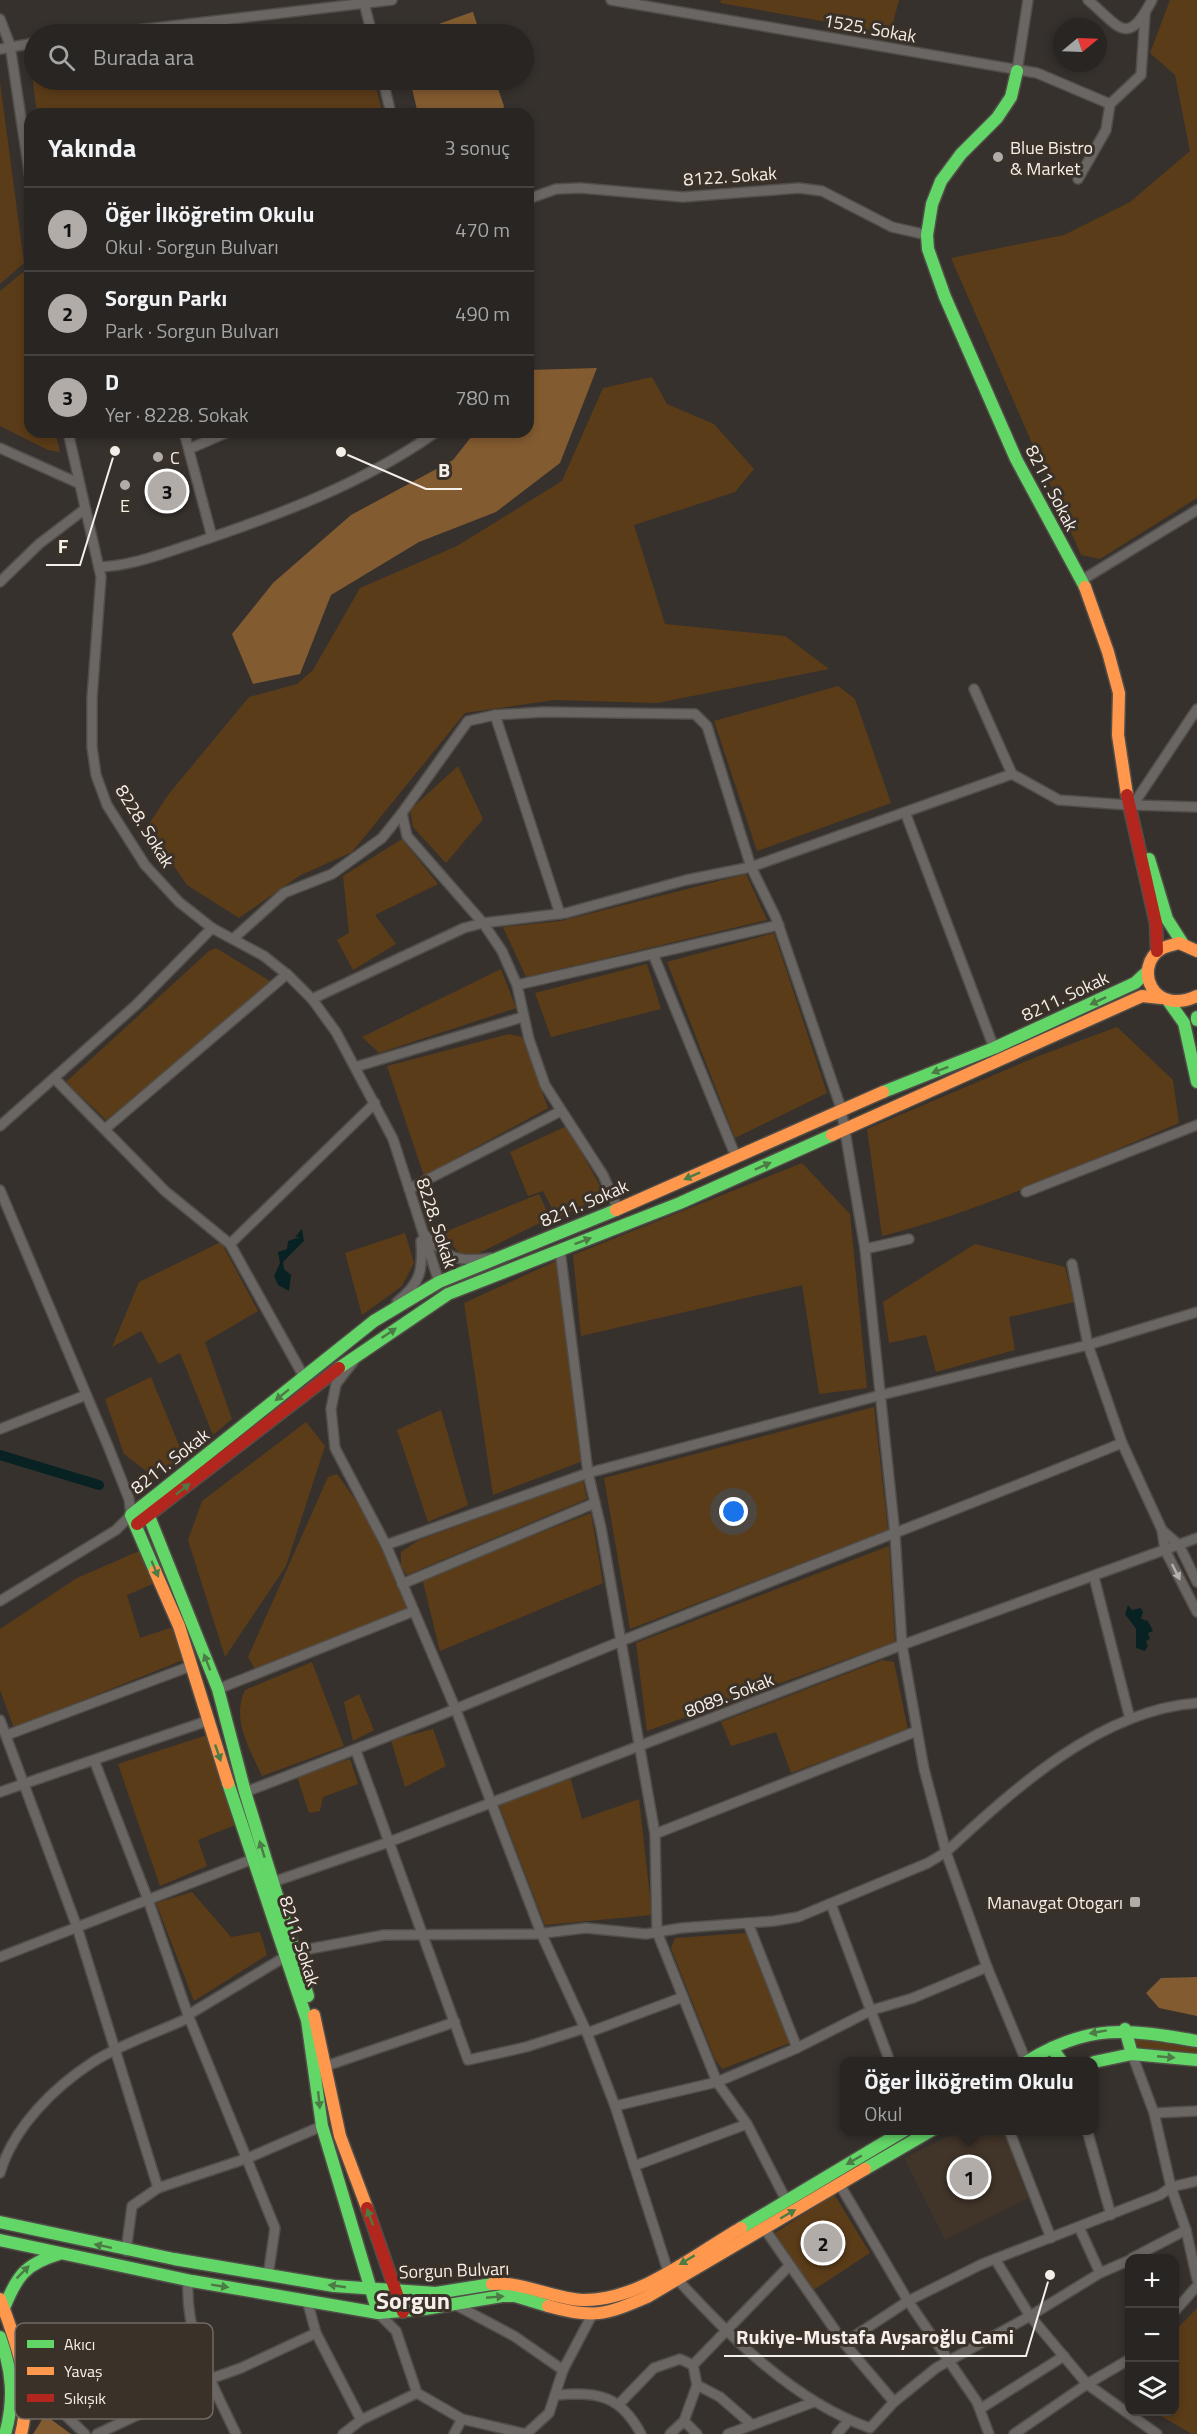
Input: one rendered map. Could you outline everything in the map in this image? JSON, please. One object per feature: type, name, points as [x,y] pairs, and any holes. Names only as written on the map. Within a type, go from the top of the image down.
[{"type":"street","points":[[187,24],[392,0]]},
{"type":"street","name":"1525. Sokak","points":[[611,0],[1037,74],[1110,104]]},
{"type":"street","points":[[1017,71],[1028,0]]},
{"type":"street","points":[[1088,0],[1122,29],[1130,30],[1137,26],[1152,0]]},
{"type":"street","points":[[364,3],[369,24]]},
{"type":"street","points":[[1078,179],[1106,130],[1110,104],[1142,75],[1145,14]]},
{"type":"street","points":[[0,19],[10,45],[24,138]]},
{"type":"street","points":[[0,49],[10,45],[24,44]]},
{"type":"street","name":"8211. Sokak","points":[[1017,71],[1011,97],[997,118],[961,154],[941,181],[932,204],[927,235],[928,249],[945,297],[1016,459],[1082,580],[1107,652],[1119,693],[1118,735],[1124,777],[1156,923],[1157,951]]},
{"type":"street","points":[[386,90],[390,108]]},
{"type":"street","name":"8122. Sokak","points":[[534,197],[556,189],[581,188],[683,197],[799,188],[822,191],[892,227],[927,235]]},
{"type":"street","name":"8228. Sokak","points":[[69,438],[101,577],[92,698],[92,747],[96,775],[107,805],[145,865],[178,902],[212,928],[264,956],[287,974],[312,999],[336,1032],[393,1139],[439,1282]]},
{"type":"street","points":[[186,438],[212,537]]},
{"type":"street","points":[[189,449],[214,438]]},
{"type":"street","points":[[99,567],[135,562],[265,519],[368,474],[427,438]]},
{"type":"street","points":[[0,448],[78,483]]},
{"type":"street","points":[[0,582],[39,544],[85,509]]},
{"type":"street","points":[[1082,580],[1197,510]]},
{"type":"street","points":[[974,689],[1012,774],[1059,800],[1197,807]]},
{"type":"street","points":[[1130,805],[1197,709]]},
{"type":"street","points":[[233,939],[284,893],[332,874],[382,838],[468,721],[495,715],[543,712],[695,714],[707,726],[750,867],[779,925],[841,1108],[865,1248],[895,1535],[902,1646],[924,1769],[946,1852],[987,1967],[1024,2057]]},
{"type":"street","points":[[495,715],[560,914]]},
{"type":"street","points":[[312,999],[464,928],[483,923],[560,914],[686,880],[750,867],[1012,774]]},
{"type":"street","points":[[1130,805],[1167,919],[1183,944]]},
{"type":"street","points":[[905,812],[994,1048]]},
{"type":"street","points":[[402,813],[407,836],[483,923],[502,951],[517,985],[535,1061],[561,1111],[603,1175],[618,1209]]},
{"type":"street","points":[[517,985],[779,925]]},
{"type":"street","points":[[0,1126],[135,1005],[212,928]]},
{"type":"street","points":[[1196,950],[1183,944],[1168,944],[1152,957],[1148,971],[1150,987],[1165,1000],[1184,1023],[1197,1082]]},
{"type":"street","points":[[653,954],[736,1157]]},
{"type":"street","name":"8211. Sokak","points":[[147,1509],[374,1321],[439,1282],[618,1209],[841,1108],[994,1048],[1135,983],[1148,971]]},
{"type":"street","points":[[105,1130],[287,974]]},
{"type":"street","points":[[0,1601],[134,1520],[358,1354],[448,1294],[680,1203],[846,1131],[1142,996],[1182,1003],[1197,996]]},
{"type":"street","points":[[356,1067],[523,1017]]},
{"type":"street","points":[[54,1078],[165,1191],[230,1244],[304,1377]]},
{"type":"street","points":[[230,1244],[375,1103]]},
{"type":"street","points":[[408,1189],[561,1111]]},
{"type":"street","points":[[1026,1192],[1197,1125]]},
{"type":"street","points":[[0,1190],[129,1499],[134,1520]]},
{"type":"street","points":[[421,1230],[442,1253],[466,1261],[504,1255]]},
{"type":"street","points":[[374,1321],[410,1292],[419,1275],[423,1266],[421,1230]]},
{"type":"street","points":[[865,1248],[909,1239]]},
{"type":"street","points":[[560,1250],[588,1473],[655,1834],[657,1932],[717,2082],[747,2124],[786,2200]]},
{"type":"street","points":[[1072,1264],[1088,1345],[1122,1443],[1162,1530],[1165,1550],[1197,1612]]},
{"type":"street","points":[[386,1545],[588,1473],[881,1395],[1088,1345],[1197,1312]]},
{"type":"street","points":[[358,1354],[336,1384],[331,1409],[335,1448],[386,1545],[456,1710],[541,1933],[586,2030],[615,2106],[668,2271]]},
{"type":"street","points":[[0,1429],[86,1395]]},
{"type":"street","points":[[245,1792],[356,1751],[620,1642],[895,1535],[1122,1443]]},
{"type":"street","points":[[129,1499],[147,1509],[218,1689],[245,1792],[273,1882],[289,1954],[314,2017],[340,2136],[398,2291],[403,2313],[396,2331]]},
{"type":"street","points":[[402,1584],[595,1503]]},
{"type":"street","name":"8211. Sokak","points":[[134,1520],[179,1626],[207,1721],[253,1859],[289,1954],[307,2020],[322,2126],[336,2178],[364,2259],[370,2290],[378,2313]]},
{"type":"street","points":[[1162,1530],[1179,1545],[1197,1582]]},
{"type":"street","name":"8089. Sokak","points":[[273,1882],[389,1842],[902,1646],[1197,1538]]},
{"type":"street","points":[[1094,1577],[1130,1719]]},
{"type":"street","points":[[218,1689],[414,1611]]},
{"type":"street","points":[[6,1735],[191,1666]]},
{"type":"street","points":[[0,2173],[6,2153],[20,2131],[57,2091],[93,2062],[186,2019],[188,2015],[289,1954],[384,1935],[541,1933],[586,1928],[646,1934],[798,1917],[928,1863],[946,1852],[1071,1748],[1130,1719],[1197,1703]]},
{"type":"street","points":[[0,1720],[77,1927],[158,2188]]},
{"type":"street","points":[[0,1792],[207,1721]]},
{"type":"street","points":[[655,1834],[917,1731]]},
{"type":"street","points":[[356,1751],[424,1933],[468,2060],[586,2030],[683,1996]]},
{"type":"street","points":[[94,1760],[147,1898],[188,2015],[275,2228],[268,2276]]},
{"type":"street","points":[[0,1957],[147,1898],[253,1859]]},
{"type":"street","points":[[831,1904],[889,2057]]},
{"type":"street","points":[[748,1923],[797,2048]]},
{"type":"street","points":[[615,2106],[717,2082],[797,2048],[872,2010],[913,1998],[987,1967]]},
{"type":"street","points":[[326,2066],[455,2022]]},
{"type":"street","points":[[1034,2057],[1097,2031],[1125,2029],[1197,2041]]},
{"type":"street","points":[[1125,2029],[1154,2113],[1171,2187],[1186,2230],[1197,2279]]},
{"type":"street","points":[[1052,2048],[1059,2057]]},
{"type":"street","points":[[1098,2061],[1132,2054],[1197,2060]]},
{"type":"street","points":[[1154,2113],[1197,2111]]},
{"type":"street","points":[[634,2166],[747,2124]]},
{"type":"street","points":[[126,2251],[132,2206],[158,2188],[248,2158],[322,2126]]},
{"type":"street","name":"Sorgun Bulvarı","points":[[0,2222],[126,2251],[268,2276],[370,2290],[438,2293],[498,2283],[574,2301],[591,2301],[608,2299],[626,2293],[668,2271],[896,2135]]},
{"type":"street","name":"Sorgun Bulvarı","points":[[0,2240],[9,2240],[60,2254],[188,2280],[378,2313],[403,2313],[483,2298],[515,2296],[567,2311],[592,2315],[630,2306],[678,2280],[924,2135]]},
{"type":"street","points":[[1011,2135],[1050,2238]]},
{"type":"street","points":[[1088,2135],[1111,2215]]},
{"type":"street","points":[[844,2343],[908,2301],[995,2259],[1160,2195],[1171,2187],[1197,2181]]},
{"type":"street","points":[[840,2185],[908,2301],[980,2409],[989,2434]]},
{"type":"street","points":[[1079,2227],[1100,2273]]},
{"type":"street","points":[[764,2228],[844,2343],[894,2402]]},
{"type":"street","points":[[1140,2254],[1186,2230]]},
{"type":"street","points":[[15,2343],[2,2303],[24,2269],[37,2260],[60,2254]]},
{"type":"street","points":[[995,2259],[1030,2316],[1087,2384],[1157,2434]]},
{"type":"street","points":[[678,2280],[724,2331],[814,2402],[873,2431],[894,2402],[936,2368],[1030,2316],[1100,2273],[1125,2262]]},
{"type":"street","points":[[693,2366],[724,2331],[789,2266]]},
{"type":"street","points":[[188,2280],[187,2307],[189,2323]]},
{"type":"street","points":[[1178,2308],[1197,2286]]},
{"type":"street","points":[[307,2300],[316,2333],[361,2420]]},
{"type":"street","points":[[454,2304],[514,2336],[563,2370]]},
{"type":"street","points":[[378,2313],[396,2331],[417,2393],[462,2419],[526,2434],[549,2413],[563,2370],[592,2315]]},
{"type":"street","points":[[213,2377],[241,2368],[316,2333]]},
{"type":"street","points":[[0,2337],[11,2375],[14,2398],[5,2434]]},
{"type":"street","points":[[980,2409],[1064,2356]]},
{"type":"street","points":[[619,2404],[654,2368],[680,2359],[693,2366],[697,2385],[684,2421],[669,2434]]},
{"type":"street","points":[[1014,2434],[1087,2384],[1125,2362]]},
{"type":"street","points":[[697,2385],[720,2397],[751,2424]]},
{"type":"street","points":[[213,2386],[236,2434]]},
{"type":"street","points":[[343,2434],[361,2420],[417,2393]]},
{"type":"street","points":[[556,2395],[577,2393],[600,2396],[619,2404],[641,2434]]},
{"type":"street","points":[[728,2434],[814,2402]]},
{"type":"street","points":[[21,2434],[26,2419]]},
{"type":"street","points":[[69,2419],[85,2434]]},
{"type":"street","points":[[97,2434],[129,2419]]},
{"type":"street","points":[[454,2434],[462,2419]]},
{"type":"street","points":[[837,2434],[849,2420]]},
{"type":"street","points":[[684,2421],[697,2434]]},
{"type":"shaded area","points":[[721,0],[899,0],[890,33],[720,3]]},
{"type":"shaded area","points":[[1170,0],[1197,0],[1197,498],[1100,559],[1081,555],[951,258],[1064,235],[1130,202],[1190,151],[1175,75],[1150,53]]},
{"type":"shaded area","points":[[472,12],[477,24],[439,24]]},
{"type":"shaded area","points":[[0,82],[24,263],[0,284]]},
{"type":"shaded area","points":[[34,90],[377,90],[381,108],[36,108]]},
{"type":"shaded area","points":[[412,90],[498,90],[504,106],[504,108],[417,108]]},
{"type":"shaded area","points":[[24,272],[24,438],[0,426],[0,291]]},
{"type":"shaded area","points":[[597,368],[560,463],[496,512],[419,542],[331,595],[300,674],[253,684],[232,634],[273,583],[351,515],[453,460],[470,438],[534,438],[534,370]]},
{"type":"shaded area","points":[[652,377],[667,404],[714,424],[754,469],[735,492],[634,525],[665,624],[785,636],[829,669],[657,703],[554,700],[465,713],[352,852],[299,876],[239,918],[187,885],[147,827],[168,795],[249,697],[297,684],[313,670],[360,588],[457,546],[562,481],[603,388]]},
{"type":"shaded area","points":[[24,438],[56,438],[60,452],[48,450]]},
{"type":"shaded area","points":[[838,686],[855,699],[891,803],[757,851],[714,721]]},
{"type":"shaded area","points":[[458,766],[483,819],[446,863],[413,827],[410,810]]},
{"type":"shaded area","points":[[402,839],[438,884],[375,915],[396,944],[353,970],[337,940],[349,933],[343,876]]},
{"type":"shaded area","points":[[746,874],[767,920],[526,977],[503,927],[561,921]]},
{"type":"shaded area","points":[[774,933],[827,1093],[735,1138],[667,962]]},
{"type":"shaded area","points":[[216,948],[273,983],[106,1120],[66,1082],[209,951]]},
{"type":"shaded area","points":[[647,964],[661,1009],[551,1037],[535,993]]},
{"type":"shaded area","points":[[501,969],[516,1008],[379,1053],[362,1037]]},
{"type":"shaded area","points":[[1117,1027],[1173,1080],[1179,1123],[996,1200],[882,1236],[867,1129],[1036,1057]]},
{"type":"shaded area","points":[[509,1034],[522,1037],[548,1108],[424,1176],[387,1066]]},
{"type":"shaded area","points":[[567,1126],[605,1195],[557,1218],[543,1191],[528,1196],[510,1152]]},
{"type":"shaded area","points":[[802,1163],[850,1214],[867,1388],[819,1394],[802,1285],[581,1336],[573,1255]]},
{"type":"shaded area","points":[[539,1194],[550,1218],[473,1256],[461,1255],[442,1233]]},
{"type":"shaded area","points":[[405,1233],[414,1263],[402,1286],[362,1315],[345,1253]]},
{"type":"shaded area","points":[[221,1242],[258,1311],[205,1342],[232,1419],[213,1435],[180,1353],[159,1364],[141,1331],[112,1347],[139,1282]]},
{"type":"shaded area","points":[[975,1244],[1065,1267],[1074,1302],[1009,1317],[1015,1350],[936,1372],[926,1335],[889,1343],[883,1302]]},
{"type":"shaded area","points":[[556,1261],[583,1461],[493,1495],[464,1303]]},
{"type":"shaded area","points":[[151,1377],[181,1450],[178,1461],[172,1468],[146,1471],[124,1454],[105,1399]]},
{"type":"shaded area","points":[[874,1407],[888,1530],[630,1629],[604,1478]]},
{"type":"shaded area","points":[[441,1410],[468,1505],[428,1522],[397,1430]]},
{"type":"shaded area","points":[[306,1422],[325,1446],[286,1566],[225,1657],[188,1540],[202,1501]]},
{"type":"shaded area","points":[[337,1474],[371,1522],[412,1608],[255,1669],[248,1657],[328,1477]]},
{"type":"shaded area","points":[[583,1480],[587,1499],[407,1575],[401,1566],[401,1552],[419,1540]]},
{"type":"shaded area","points":[[591,1513],[603,1583],[440,1651],[422,1578]]},
{"type":"shaded area","points":[[889,1546],[895,1642],[647,1731],[636,1643]]},
{"type":"shaded area","points":[[139,1551],[157,1582],[127,1595],[140,1638],[173,1627],[183,1660],[14,1728],[0,1690],[0,1629],[77,1578]]},
{"type":"shaded area","points":[[882,1660],[894,1662],[908,1730],[791,1773],[776,1732],[731,1746],[721,1722]]},
{"type":"shaded area","points":[[312,1662],[344,1746],[262,1776],[241,1723],[241,1701],[245,1690]]},
{"type":"shaded area","points":[[359,1694],[374,1730],[353,1741],[344,1702]]},
{"type":"shaded area","points":[[433,1729],[446,1766],[405,1787],[391,1740]]},
{"type":"shaded area","points":[[207,1735],[235,1825],[198,1840],[207,1866],[160,1886],[118,1764]]},
{"type":"shaded area","points":[[350,1759],[358,1784],[323,1797],[320,1811],[309,1813],[297,1776]]},
{"type":"shaded area","points":[[570,1777],[582,1819],[639,1799],[652,1915],[545,1925],[499,1805]]},
{"type":"shaded area","points":[[192,1892],[231,1937],[260,1932],[267,1955],[194,2001],[156,1903]]},
{"type":"shaded area","points":[[746,1933],[790,2043],[722,2069],[715,2059],[671,1948],[675,1938]]},
{"type":"shaded area","points":[[1197,1977],[1197,2016],[1159,2008],[1146,1993],[1161,1978]]},
{"type":"shaded area","points":[[1133,2036],[1197,2047],[1197,2056],[1140,2050]]},
{"type":"shaded area","points":[[951,2135],[1008,2135],[1033,2196],[945,2240],[904,2158]]},
{"type":"shaded area","points":[[834,2194],[870,2253],[812,2291],[775,2233]]},
{"type":"shaded area","points":[[1197,2308],[1197,2434],[1192,2434],[1161,2416],[1179,2416],[1179,2327]]},
{"type":"shaded area","points":[[42,2419],[50,2419],[71,2434],[33,2434]]},
{"type":"water","points":[[302,1229],[304,1241],[283,1262],[284,1269],[291,1275],[289,1291],[278,1285],[274,1276],[280,1263],[278,1252],[287,1249],[288,1241],[300,1237],[295,1237]]},
{"type":"water","points":[[1128,1605],[1132,1610],[1141,1608],[1143,1612],[1141,1619],[1148,1621],[1153,1631],[1148,1633],[1150,1639],[1146,1641],[1148,1646],[1145,1651],[1136,1648],[1136,1629],[1125,1614]]},
{"type":"waterway","points":[[0,1455],[99,1485]]},
{"type":"traffic: fast","points":[[1017,71],[1011,97],[997,118],[961,154],[941,181],[932,204],[927,235],[928,249],[945,297],[1016,459],[1085,587]]},
{"type":"traffic: fast","points":[[1149,859],[1167,919],[1183,944]]},
{"type":"traffic: fast","points":[[883,1092],[994,1048],[1135,983],[1148,971]]},
{"type":"traffic: fast","points":[[1169,1002],[1184,1023],[1197,1082]]},
{"type":"traffic: fast","points":[[339,1368],[448,1294],[680,1203],[832,1135]]},
{"type":"traffic: fast","points":[[155,1571],[131,1515],[374,1321],[439,1282],[616,1210]]},
{"type":"traffic: fast","points":[[146,1509],[218,1689],[245,1792],[308,1996]]},
{"type":"traffic: fast","points":[[228,1783],[307,2020],[322,2126],[378,2313]]},
{"type":"traffic: fast","points":[[1125,2029],[1132,2054]]},
{"type":"traffic: fast","points":[[1035,2057],[1069,2041],[1109,2032],[1150,2034],[1197,2041]]},
{"type":"traffic: fast","points":[[1052,2048],[1058,2057]]},
{"type":"traffic: fast","points":[[1098,2061],[1132,2054],[1197,2060]]},
{"type":"traffic: fast","points":[[741,2228],[897,2135]]},
{"type":"traffic: fast","points":[[865,2169],[923,2135]]},
{"type":"traffic: fast","points":[[0,2222],[174,2259],[334,2286],[436,2293],[492,2284]]},
{"type":"traffic: fast","points":[[0,2240],[192,2281],[378,2313],[425,2309],[502,2296],[515,2296],[548,2306]]},
{"type":"traffic: fast","points":[[4,2308],[18,2279],[30,2267],[59,2254]]},
{"type":"traffic: fast","points":[[0,2337],[11,2385],[10,2409],[5,2434]]},
{"type":"traffic: slow","points":[[1085,587],[1108,652],[1119,693],[1118,735],[1127,795]]},
{"type":"traffic: slow","points":[[1197,951],[1179,943],[1167,946],[1153,957],[1148,967],[1148,977],[1158,995],[1168,1000],[1181,1001],[1197,996]]},
{"type":"traffic: slow","points":[[832,1135],[1142,996],[1161,998]]},
{"type":"traffic: slow","points":[[616,1210],[883,1092]]},
{"type":"traffic: slow","points":[[155,1571],[179,1626],[228,1783]]},
{"type":"traffic: slow","points":[[314,2015],[340,2136],[367,2208]]},
{"type":"traffic: slow","points":[[548,2306],[588,2314],[620,2308],[647,2297],[865,2169]]},
{"type":"traffic: slow","points":[[492,2284],[527,2287],[572,2299],[604,2298],[645,2285],[741,2228]]},
{"type":"traffic: slow","points":[[0,2299],[15,2342]]},
{"type":"traffic: slow","points":[[21,2434],[24,2419]]},
{"type":"traffic: jam","points":[[1127,795],[1156,923],[1157,951]]},
{"type":"traffic: jam","points":[[137,1524],[339,1368]]},
{"type":"traffic: jam","points":[[367,2208],[403,2312]]},
{"type":"place","name":"Blue Bistro & Market","points":[[998,157]]},
{"type":"place","name":"F","points":[[115,451]]},
{"type":"place","name":"B","points":[[341,452]]},
{"type":"place","name":"C","points":[[158,457]]},
{"type":"place","name":"E","points":[[125,485]]},
{"type":"place","name":"D","points":[[167,491]]},
{"type":"place","name":"Manavgat Otogarı","points":[[1135,1902]]},
{"type":"place","name":"Öğer İlköğretim Okulu","points":[[969,2177]]},
{"type":"place","name":"Sorgun Parkı","points":[[823,2243]]},
{"type":"place","name":"Rukiye-Mustafa Avşaroğlu Cami","points":[[1050,2275]]},
{"type":"district","name":"Sorgun","points":[[413,2300]]}]
